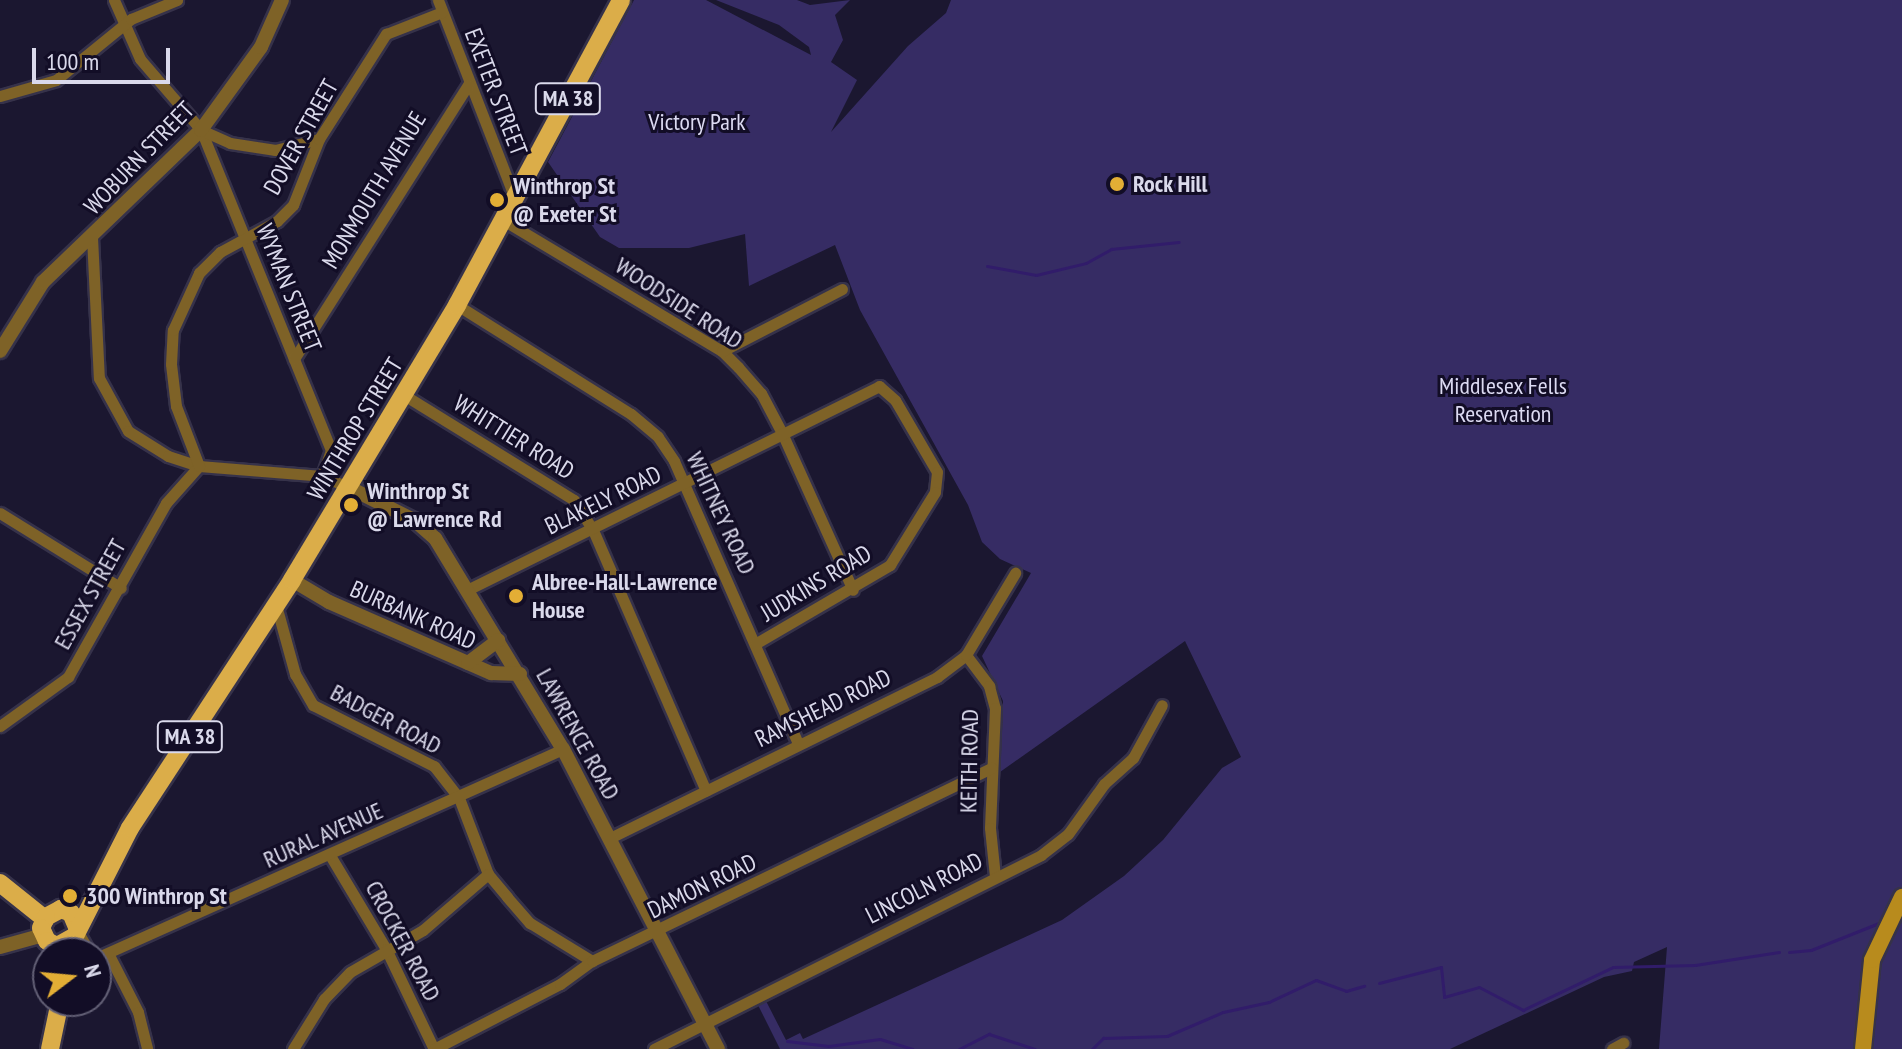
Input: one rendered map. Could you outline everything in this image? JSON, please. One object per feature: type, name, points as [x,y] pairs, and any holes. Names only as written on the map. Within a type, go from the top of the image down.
[{"type":"main road","name":"WINTHROP STREET","points":[[72,937],[106,869],[292,580],[457,305],[621,0]]},
{"type":"main road","name":"WINTHROP STREET","points":[[66,910],[106,869]]},
{"type":"main road","points":[[0,883],[44,927],[61,937]]},
{"type":"main road","points":[[1863,1049],[1872,960],[1902,897]]},
{"type":"main road","name":"MA 38","points":[[44,927],[66,910]]},
{"type":"main road","points":[[66,910],[69,937]]},
{"type":"main road","points":[[50,1049],[57,1017]]},
{"type":"street","name":"WYMAN STREET","points":[[114,0],[140,59],[201,130],[331,450],[322,476]]},
{"type":"street","points":[[0,96],[56,80],[75,59],[124,25],[177,0]]},
{"type":"street","name":"WOBURN STREET","points":[[0,351],[5,335],[43,282],[201,130],[261,47],[282,0]]},
{"type":"street","name":"EXETER STREET","points":[[440,6],[468,85],[515,199]]},
{"type":"street","name":"DOVER STREET","points":[[199,466],[171,382],[173,330],[199,273],[244,238],[277,221],[293,205],[319,139],[386,34],[440,6]]},
{"type":"street","name":"MONMOUTH AVENUE","points":[[294,359],[468,85]]},
{"type":"street","points":[[201,130],[230,143],[275,150],[319,139]]},
{"type":"street","name":"WOODSIDE ROAD","points":[[503,220],[722,351],[761,393],[853,590]]},
{"type":"street","points":[[92,237],[96,357],[104,395],[128,431],[168,456],[199,466],[322,476],[348,487]]},
{"type":"street","points":[[722,351],[842,289]]},
{"type":"street","name":"WHITNEY ROAD","points":[[457,305],[631,414],[658,437],[685,485],[798,743]]},
{"type":"street","name":"BLAKELY ROAD","points":[[467,590],[685,485],[879,386],[884,391]]},
{"type":"street","name":"JUDKINS ROAD","points":[[755,644],[853,590],[890,565],[935,492],[937,472],[884,391]]},
{"type":"street","name":"WHITTIER ROAD","points":[[404,395],[574,500],[593,530],[706,791]]},
{"type":"street","name":"ESSEX STREET","points":[[0,726],[68,677],[121,588],[166,503],[199,466]]},
{"type":"street","name":"LAWRENCE ROAD","points":[[348,487],[425,528],[467,590],[563,749],[718,1049]]},
{"type":"street","points":[[0,513],[121,588]]},
{"type":"street","name":"RAMSHEAD ROAD","points":[[610,838],[937,677],[966,655],[1015,573]]},
{"type":"street","name":"BURBANK ROAD","points":[[292,580],[329,602],[491,673],[520,674]]},
{"type":"street","name":"BADGER ROAD","points":[[276,605],[295,674],[313,705],[434,766],[459,798],[488,874],[530,923],[592,961]]},
{"type":"street","points":[[468,663],[498,640]]},
{"type":"street","name":"KEITH ROAD","points":[[966,655],[989,686],[995,708],[990,828],[995,876]]},
{"type":"street","name":"LINCOLN ROAD","points":[[654,1049],[1041,855],[1068,834],[1104,784],[1133,758],[1162,705]]},
{"type":"street","name":"RURAL AVENUE","points":[[112,950],[331,857],[563,749]]},
{"type":"street","name":"DAMON ROAD","points":[[434,1049],[560,984],[592,961],[992,768]]},
{"type":"street","name":"CROCKER ROAD","points":[[331,857],[386,949],[434,1049]]},
{"type":"street","points":[[293,1049],[324,999],[350,972],[423,930],[488,874]]},
{"type":"street","name":"MA 38","points":[[0,947],[44,927]]},
{"type":"street","points":[[112,976],[138,1012],[147,1049]]},
{"type":"green space","name":"Middlesex Fells Reservation","points":[[634,0],[706,0],[811,55],[809,47],[779,25],[716,0],[797,0],[810,5],[850,0],[835,15],[843,40],[831,62],[857,80],[831,132],[908,46],[946,13],[951,0],[1902,0],[1902,1049],[1659,1049],[1667,947],[1634,962],[1632,971],[1604,977],[1450,1049],[780,1049],[758,1005],[766,1001],[786,1040],[800,1033],[803,1039],[1062,920],[1124,876],[1163,840],[1222,768],[1241,757],[1185,641],[1000,772],[1003,701],[982,656],[1031,573],[1000,559],[982,542],[968,505],[860,310],[835,245],[749,286],[745,234],[689,248],[619,248],[600,237],[548,162]]},
{"type":"waterway","points":[[987,266],[1036,275],[1086,263],[1111,249],[1179,242]]},
{"type":"waterway","points":[[1789,952],[1811,950],[1879,923]]},
{"type":"waterway","points":[[1379,983],[1441,967],[1444,997],[1479,987],[1523,1010],[1613,967],[1695,965],[1779,952]]},
{"type":"waterway","points":[[1092,1049],[1103,1038],[1167,1036],[1223,1012],[1269,1002],[1316,980],[1346,991],[1364,986]]},
{"type":"waterway","points":[[959,1049],[989,1034],[1035,1049]]},
{"type":"waterway","points":[[787,1041],[829,1046],[880,1039],[912,1049]]},
{"type":"place","name":"Rock Hill","points":[[1117,184]]},
{"type":"place","name":"Winthrop St @ Exeter St","points":[[497,200]]},
{"type":"place","name":"Winthrop St @ Lawrence Rd","points":[[351,505]]},
{"type":"place","name":"Albree-Hall-Lawrence House","points":[[516,596]]},
{"type":"place","name":"300 Winthrop St","points":[[70,896]]},
{"type":"park label","name":"Victory Park","points":[[697,122]]}]
